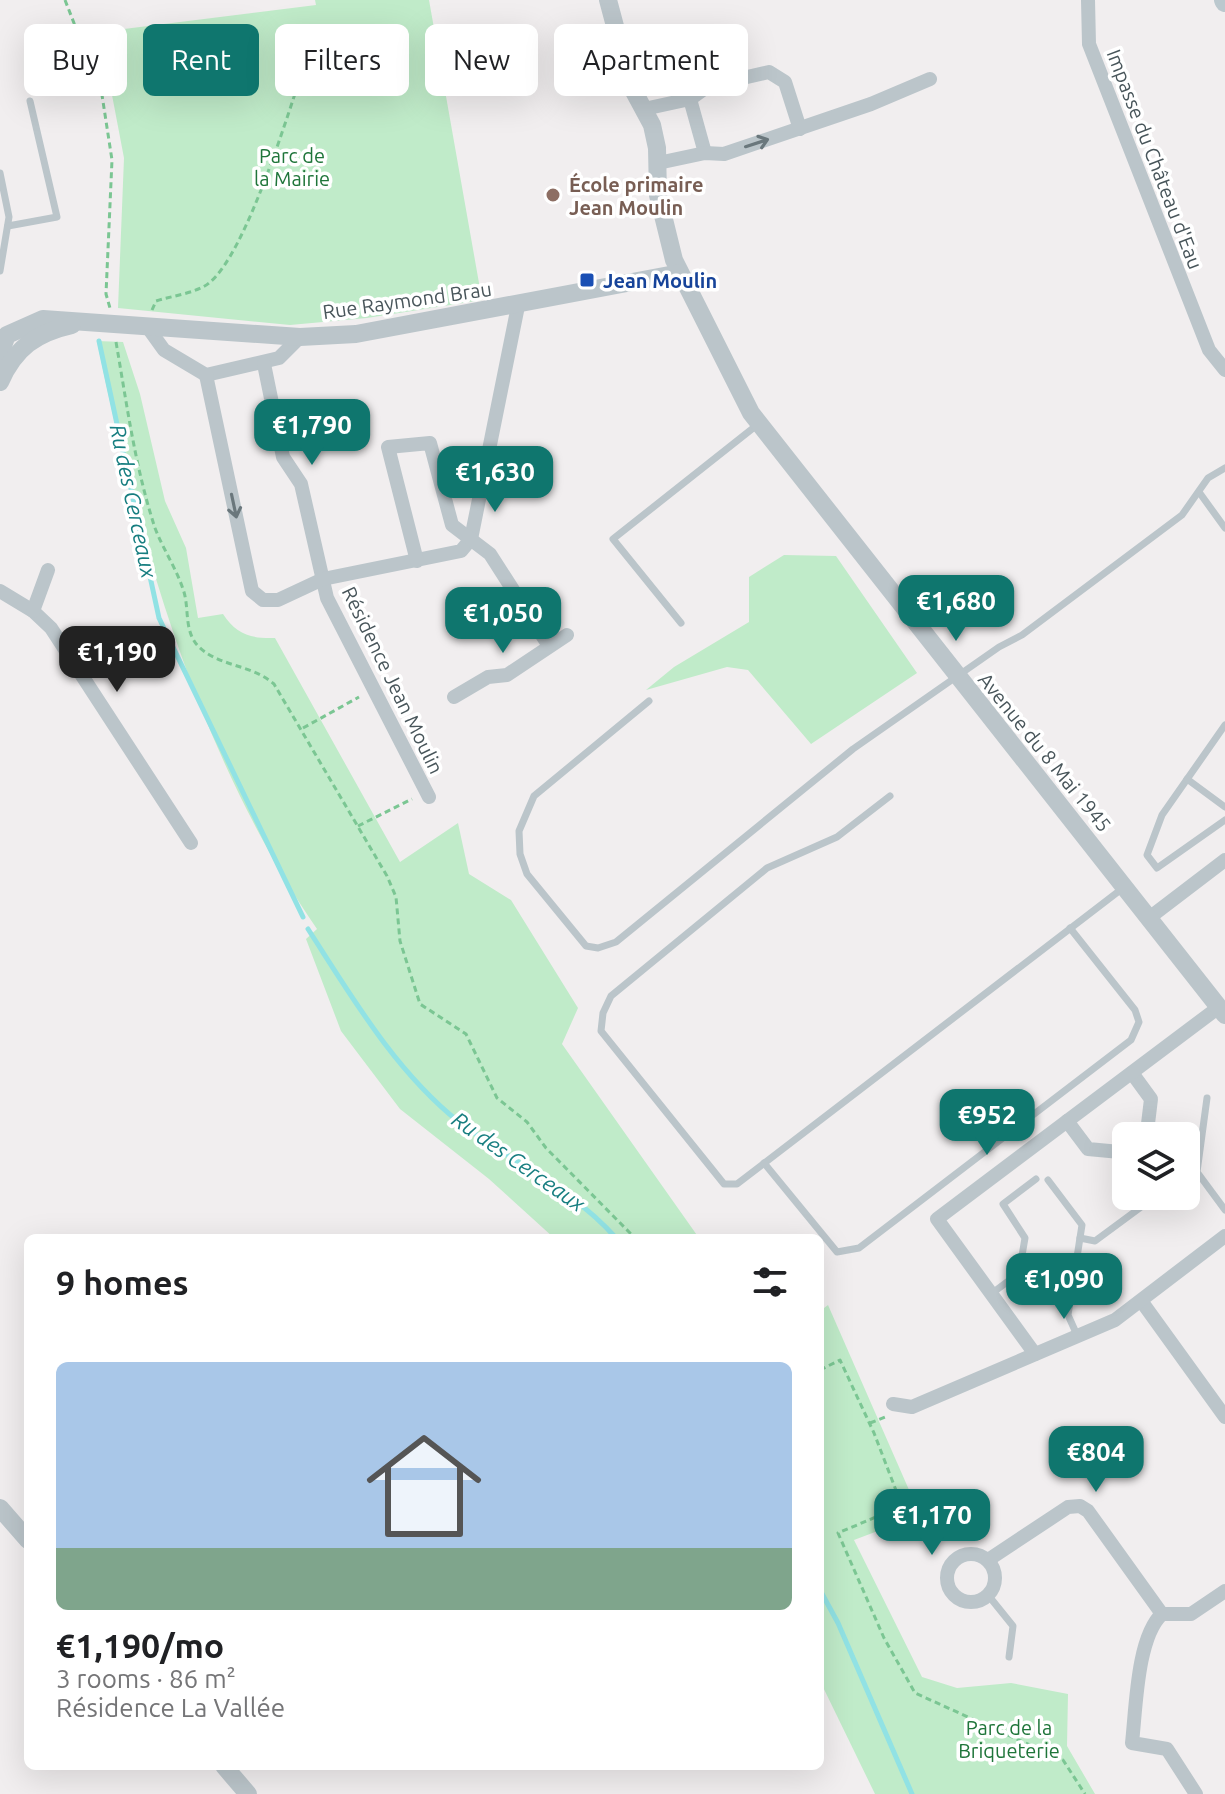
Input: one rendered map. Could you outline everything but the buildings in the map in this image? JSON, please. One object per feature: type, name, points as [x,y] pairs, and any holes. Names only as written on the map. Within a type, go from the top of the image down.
[{"type":"street","name":"Avenue du 8 Mai 1945","points":[[608,0],[631,86],[652,125],[658,163],[658,195],[680,273],[758,424],[1222,1011]]},
{"type":"street","name":"Impasse du Château d'Eau","points":[[1088,0],[1089,44],[1209,350],[1225,370]]},
{"type":"street","points":[[644,109],[690,99],[708,86],[769,72],[785,82],[800,129]]},
{"type":"street","points":[[658,163],[705,153],[724,154],[800,129],[930,79]]},
{"type":"street","points":[[690,99],[705,153]]},
{"type":"street","name":"Rue Raymond Brau","points":[[4,334],[43,319],[300,337],[356,334],[518,306],[680,273]]},
{"type":"street","points":[[206,375],[252,591],[263,600],[278,600],[323,579],[461,551],[471,539],[518,306]]},
{"type":"street","name":"Rue Raymond Brau","points":[[25,344],[63,327],[91,322]]},
{"type":"street","points":[[146,325],[164,350],[206,375],[264,364],[279,358],[300,337]]},
{"type":"street","points":[[0,354],[4,334],[25,344],[9,362],[0,382]]},
{"type":"street","name":"Résidence Jean Moulin","points":[[264,364],[283,457],[301,484],[327,598],[427,794]]},
{"type":"street","points":[[417,561],[388,447],[430,443],[452,525],[490,554],[549,646]]},
{"type":"street","points":[[33,611],[48,570]]},
{"type":"street","points":[[0,591],[33,611],[51,628],[191,843]]},
{"type":"street","points":[[454,697],[488,677],[507,675],[567,635]]},
{"type":"street","points":[[1149,918],[1225,860]]},
{"type":"street","points":[[1035,1354],[937,1219],[1132,1073],[1222,1011]]},
{"type":"street","points":[[1132,1073],[1151,1099],[1148,1122]]},
{"type":"street","points":[[1067,1121],[1088,1149],[1112,1151]]},
{"type":"street","points":[[893,1404],[912,1407],[1115,1320],[1225,1236]]},
{"type":"street","points":[[1142,1302],[1225,1417]]},
{"type":"street","points":[[988,1560],[1068,1507],[1080,1506],[1088,1511],[1162,1614]]},
{"type":"street","points":[[0,1508],[24,1535]]},
{"type":"street","points":[[964,1554],[981,1555],[988,1560],[995,1581],[988,1595],[974,1602],[959,1599],[946,1579],[951,1563],[964,1554]]},
{"type":"street","points":[[1196,1794],[1167,1749],[1132,1743],[1145,1645],[1150,1625],[1162,1614],[1191,1614],[1225,1591]]},
{"type":"street","points":[[227,1770],[248,1794]]},
{"type":"lane","points":[[8,226],[57,217],[30,101]]},
{"type":"lane","points":[[0,173],[9,217],[0,271]]},
{"type":"lane","points":[[0,219],[9,217]]},
{"type":"lane","points":[[681,623],[613,539],[758,424]]},
{"type":"lane","points":[[649,701],[534,796],[519,831],[520,854],[527,874],[586,946],[598,948],[616,942],[853,749],[1022,635],[1182,515],[1208,478],[1225,468]]},
{"type":"lane","points":[[1199,492],[1225,528]]},
{"type":"lane","points":[[1225,725],[1162,815],[1147,855],[1157,868],[1225,820]]},
{"type":"lane","points":[[1187,779],[1225,807]]},
{"type":"lane","points":[[890,796],[837,837],[767,868],[611,996],[603,1013],[601,1031],[724,1184],[737,1184],[1125,886]]},
{"type":"lane","points":[[824,1236],[837,1252],[859,1248],[1131,1040],[1139,1022],[1135,1010],[1070,928]]},
{"type":"lane","points":[[1200,1150],[1207,1098]]},
{"type":"lane","points":[[764,1163],[822,1234]]},
{"type":"lane","points":[[1200,1176],[1225,1210]]},
{"type":"lane","points":[[991,1294],[1019,1273],[1025,1238],[1003,1204],[1036,1179]]},
{"type":"lane","points":[[1048,1180],[1082,1225],[1068,1315],[1077,1336]]},
{"type":"lane","points":[[1080,1238],[1095,1241],[1137,1210]]},
{"type":"lane","points":[[988,1595],[1013,1626],[1009,1657]]},
{"type":"path","points":[[65,0],[102,95],[112,160],[106,294],[115,323],[134,456],[156,530],[184,591],[187,625],[196,645],[212,657],[259,671],[274,684],[396,897],[400,941],[420,1004],[466,1034],[497,1098],[527,1122],[546,1148],[631,1234]]},
{"type":"path","points":[[146,325],[156,301],[208,284],[232,254],[275,155],[294,96]]},
{"type":"path","points":[[301,729],[373,689]]},
{"type":"path","points":[[358,826],[427,794]]},
{"type":"path","points":[[824,1368],[840,1360],[874,1433],[902,1506],[838,1533],[884,1638],[915,1693],[1063,1760],[1085,1794]]},
{"type":"green space","name":"Parc de la Mairie","points":[[315,0],[429,0],[433,24],[425,24],[425,96],[446,96],[482,300],[367,318],[290,325],[118,308],[124,158],[112,96],[127,96],[127,29],[143,27],[143,96],[259,96],[259,24],[164,24],[316,5]]},
{"type":"green space","points":[[97,341],[123,342],[140,394],[165,501],[186,548],[198,618],[223,614],[245,634],[275,638],[400,862],[458,823],[469,874],[511,900],[578,1008],[562,1044],[696,1234],[550,1234],[489,1179],[400,1109],[341,1031],[306,939],[317,929],[275,862],[238,793],[178,647],[132,495]]},
{"type":"green space","points":[[784,555],[836,556],[917,673],[811,744],[748,670],[727,667],[646,690],[674,667],[749,622],[749,577]]},
{"type":"green space","name":"Parc de la Briqueterie","points":[[828,1305],[920,1515],[854,1540],[922,1677],[957,1688],[1011,1683],[1068,1694],[1067,1746],[1095,1794],[875,1794],[824,1689],[824,1308]]},
{"type":"waterway","name":"Ru des Cerceaux","points":[[99,341],[159,618],[303,917]]},
{"type":"waterway","name":"Ru des Cerceaux","points":[[308,929],[376,1032],[436,1102],[459,1122],[580,1204],[612,1234]]},
{"type":"waterway","name":"Ru des Cerceaux","points":[[824,1597],[912,1794]]},
{"type":"place","name":"École primaire Jean Moulin","points":[[553,195]]},
{"type":"place","name":"Jean Moulin","points":[[587,280]]}]
